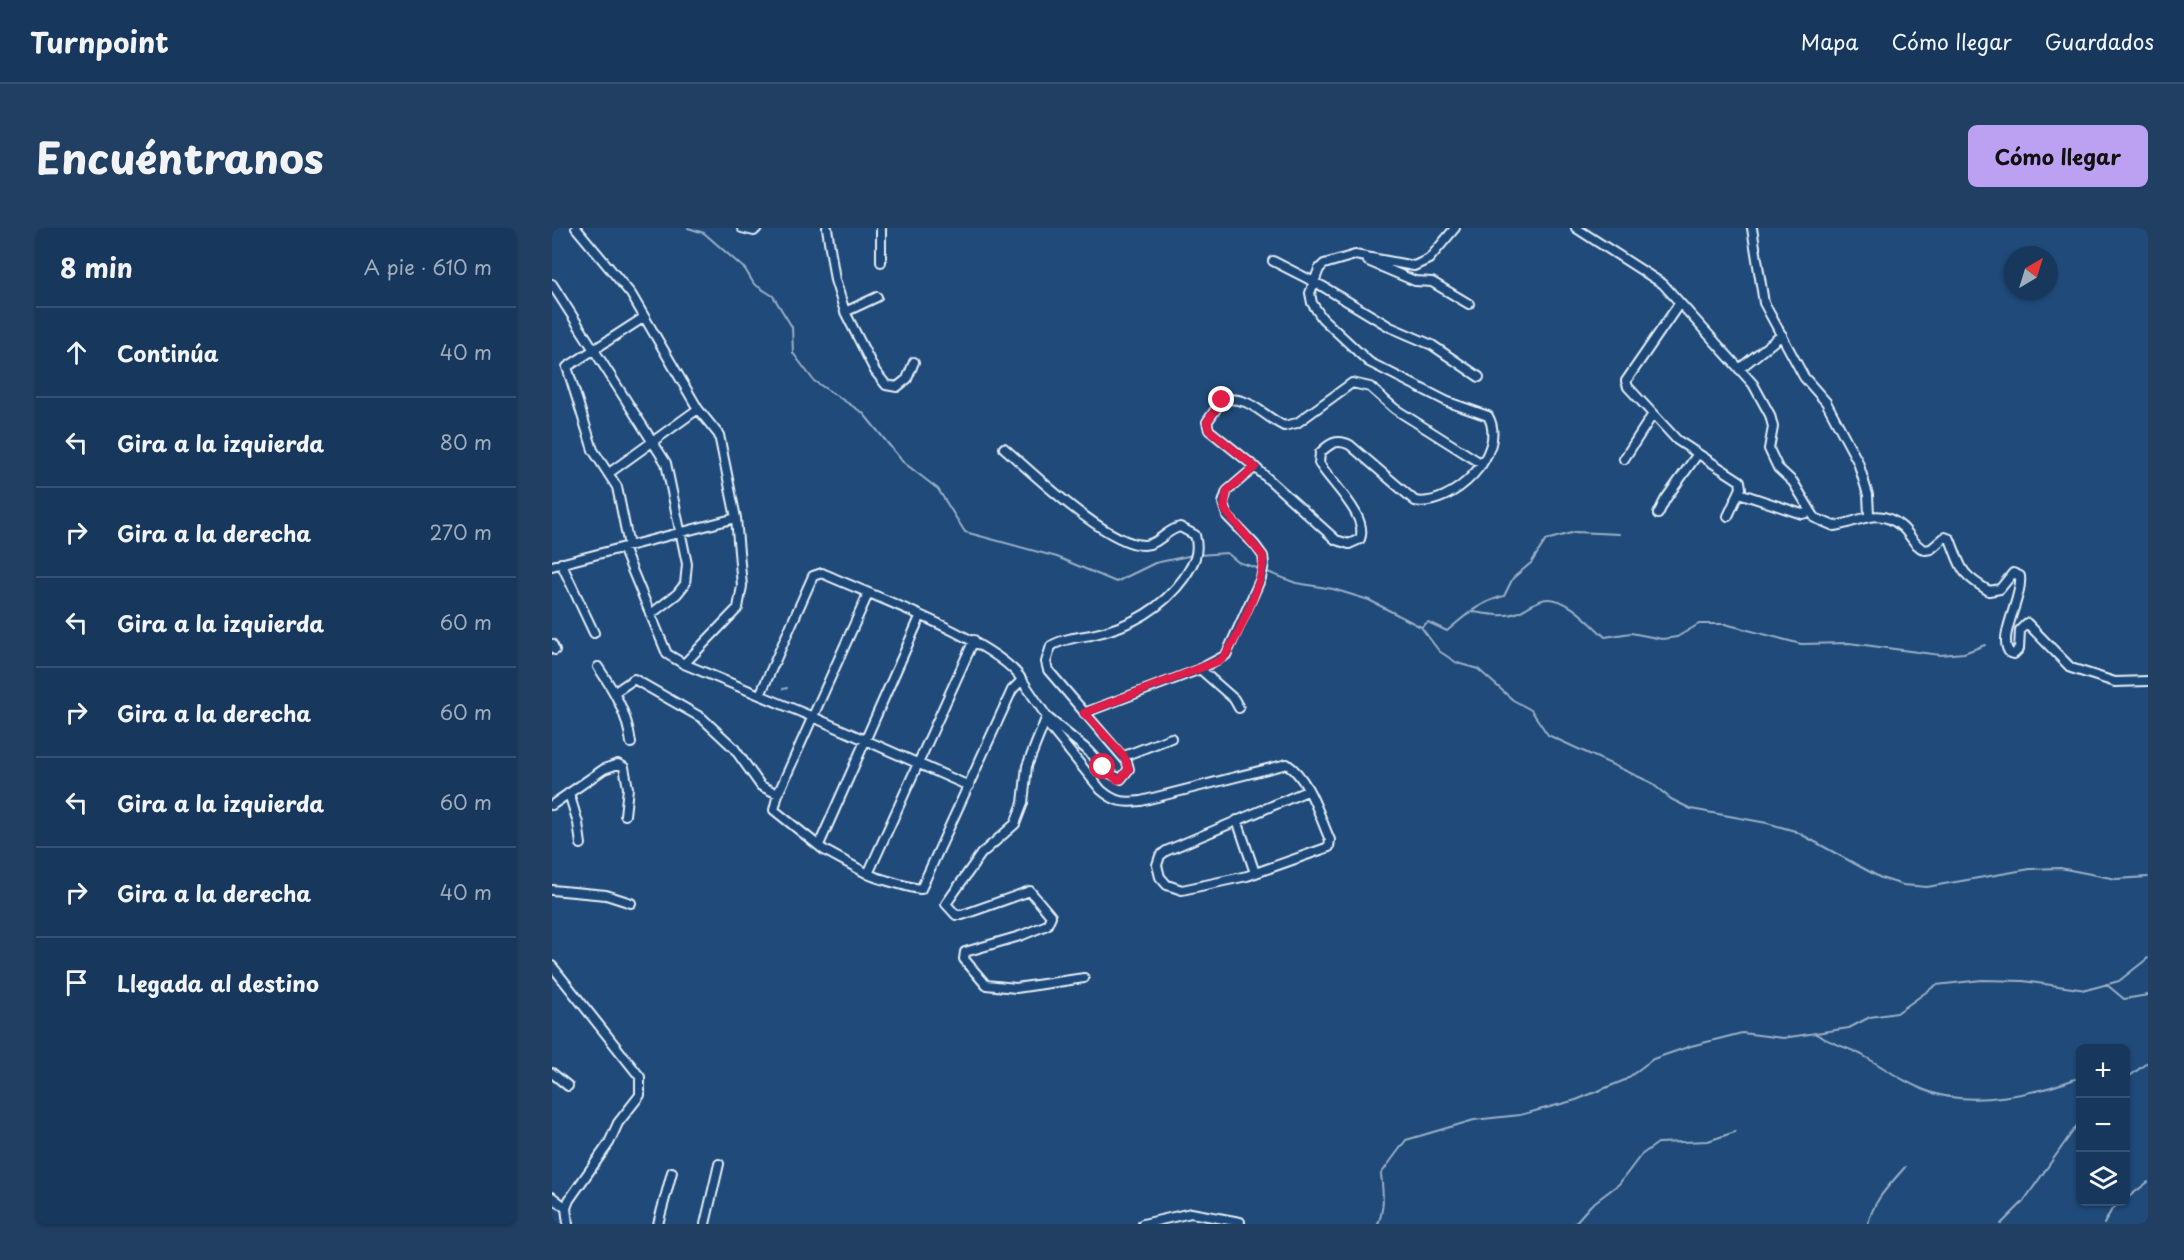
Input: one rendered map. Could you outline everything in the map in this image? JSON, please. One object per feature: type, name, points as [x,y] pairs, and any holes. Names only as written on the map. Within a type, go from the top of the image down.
[{"type":"street","points":[[576,228],[631,294],[698,409],[719,435],[736,518],[742,586],[738,608],[684,664]]},
{"type":"street","points":[[742,228],[754,231],[757,228]]},
{"type":"street","points":[[827,228],[835,280],[845,312],[875,371],[886,385],[897,387],[907,379],[914,362]]},
{"type":"street","points":[[881,228],[881,262]]},
{"type":"street","points":[[1455,228],[1429,260],[1414,266],[1355,255],[1324,264],[1313,281],[1310,293],[1312,303],[1322,318],[1369,362],[1448,402],[1488,416],[1492,427],[1492,440],[1482,464],[1474,475],[1456,488],[1429,502],[1422,503],[1405,494],[1344,441],[1330,443],[1320,453],[1319,463],[1355,512],[1362,528],[1360,539],[1349,544],[1336,540],[1255,467],[1209,430],[1207,422],[1222,400],[1235,398],[1256,405],[1284,426],[1297,423],[1352,383],[1370,387],[1395,409],[1482,464]]},
{"type":"street","points":[[1576,228],[1663,284],[1739,369],[1762,398],[1770,415],[1773,427],[1769,443],[1771,456],[1778,468],[1792,482],[1815,518],[1834,526],[1869,514],[1897,523],[1910,539],[1925,550],[1931,549],[1945,537],[1950,539],[1956,560],[1967,578],[1989,591],[2000,589],[2013,573],[2020,576],[2016,608],[2006,634],[2006,650],[2010,654],[2019,649],[2020,630],[2027,623],[2071,668],[2115,682],[2148,681]]},
{"type":"street","points":[[1752,228],[1764,303],[1804,377],[1826,402],[1858,462],[1868,495],[1869,514]]},
{"type":"street","points":[[1355,255],[1409,279],[1432,282],[1469,304]]},
{"type":"street","points":[[1274,261],[1313,281],[1390,327],[1432,345],[1479,377]]},
{"type":"street","points":[[552,284],[595,348],[666,463],[687,564],[685,584],[677,594],[651,614]]},
{"type":"street","points":[[845,312],[877,297]]},
{"type":"street","points":[[1679,304],[1626,377],[1628,387],[1677,440],[1740,481],[1738,493],[1728,516]]},
{"type":"street","points":[[643,318],[567,367],[593,450],[616,487],[626,547],[667,654],[684,664],[813,717],[969,786]]},
{"type":"street","points":[[1739,369],[1782,335]]},
{"type":"street","points":[[609,473],[698,409]]},
{"type":"street","points":[[1624,459],[1653,414]]},
{"type":"street","points":[[1004,448],[1078,510],[1117,537],[1137,544],[1154,544],[1169,529],[1180,527],[1195,535],[1196,556],[1181,582],[1150,612],[1128,625],[1050,646],[1046,662],[1048,670],[1124,756],[1129,769],[1121,779],[1117,780],[1046,719]]},
{"type":"street","points":[[1658,514],[1665,500],[1697,455]]},
{"type":"street","points":[[1084,713],[1200,669],[1226,655],[1263,568],[1263,556],[1224,509],[1227,491],[1255,467]]},
{"type":"street","points":[[1738,493],[1803,514],[1810,513]]},
{"type":"street","points":[[552,566],[736,518]]},
{"type":"street","points":[[561,563],[594,633]]},
{"type":"street","points":[[760,695],[813,576],[822,573],[974,640],[1017,672],[1046,719],[1101,790],[1111,799],[1122,804],[1287,764],[1299,771],[1330,840],[1329,847],[1215,885],[1182,890],[1167,885],[1160,877],[1158,865],[1160,856],[1166,851],[1307,791]]},
{"type":"street","points":[[868,594],[777,794],[775,813],[854,868],[916,889],[925,886],[1012,690],[1022,680]]},
{"type":"street","points":[[819,845],[920,617]]},
{"type":"street","points":[[868,874],[974,640]]},
{"type":"street","points":[[598,667],[615,692],[628,720],[631,743]]},
{"type":"street","points":[[1200,669],[1234,699],[1239,708]]},
{"type":"street","points":[[615,692],[634,679],[680,703],[702,718],[734,748],[761,786],[777,794]]},
{"type":"street","points":[[1046,719],[1027,766],[1023,803],[1015,824],[981,854],[945,904],[956,915],[962,915],[1030,891],[1051,916],[1047,925],[1020,936],[964,952],[964,959],[986,986],[1016,988],[1084,978]]},
{"type":"street","points":[[1124,756],[1171,738]]},
{"type":"street","points":[[552,805],[604,769],[618,764],[624,767],[628,778],[625,814]]},
{"type":"street","points":[[569,793],[581,844]]},
{"type":"street","points":[[1237,820],[1255,873]]},
{"type":"street","points":[[552,890],[606,895],[631,903]]},
{"type":"street","points":[[552,966],[640,1077],[642,1083],[640,1095],[618,1123],[609,1143],[582,1180],[566,1208],[568,1224]]},
{"type":"street","points":[[552,1073],[568,1086]]},
{"type":"street","points":[[705,1224],[719,1164]]},
{"type":"street","points":[[658,1224],[672,1172]]},
{"type":"street","points":[[552,1197],[566,1208]]},
{"type":"street","points":[[1143,1224],[1191,1214],[1240,1222]]},
{"type":"waterway","points":[[688,228],[704,233],[745,269],[754,284],[773,296],[792,327],[793,353],[814,381],[863,413],[903,462],[938,489],[965,532],[1057,557],[1116,582],[1155,563],[1193,555]]},
{"type":"waterway","points":[[1421,627],[1428,622],[1447,631],[1480,605],[1504,596],[1513,578],[1531,563],[1546,540],[1575,532],[1619,534]]},
{"type":"waterway","points":[[1199,555],[1227,553],[1238,562],[1260,569]]},
{"type":"waterway","points":[[1265,571],[1296,583],[1333,589],[1369,600],[1421,627],[1439,651],[1457,663],[1478,669],[1513,700],[1531,710],[1548,735],[1650,782],[1671,799],[1691,809],[1767,823],[1795,831],[1881,878],[1903,885],[1927,887],[2030,869],[2060,868],[2116,879],[2148,877]]},
{"type":"waterway","points":[[1473,612],[1508,615],[1519,612],[1540,600],[1548,599],[1556,600],[1572,608],[1605,637],[1631,633],[1662,639],[1677,637],[1699,624],[1725,624],[1801,644],[1849,643],[1940,655],[1964,653],[1985,645]]},
{"type":"waterway","points":[[783,689],[787,688]]},
{"type":"waterway","points":[[1378,1224],[1383,1205],[1381,1174],[1406,1140],[1474,1120],[1520,1115],[1576,1100],[1625,1080],[1653,1059],[1691,1046],[1742,1033],[1783,1038],[1849,1028],[1870,1017],[1897,1013],[1936,985],[1982,980],[2023,981],[2086,990],[2119,981],[2148,958]]},
{"type":"waterway","points":[[2106,984],[2124,999],[2148,995]]},
{"type":"waterway","points":[[1816,1034],[1862,1055],[1912,1085],[1946,1096],[2003,1097],[2023,1094],[2075,1079]]},
{"type":"waterway","points":[[2130,1076],[2148,1062]]},
{"type":"waterway","points":[[2001,1224],[2023,1202],[2076,1127]]},
{"type":"waterway","points":[[1574,1224],[1591,1205],[1619,1184],[1641,1155],[1658,1143],[1708,1141],[1735,1132]]},
{"type":"waterway","points":[[1868,1224],[1878,1200],[1905,1167]]},
{"type":"waterway","points":[[2130,1196],[2148,1182]]},
{"type":"waterway","points":[[2104,1224],[2112,1209],[2116,1206]]},
{"type":"route","points":[[1103,767],[1117,780],[1125,776],[1129,769],[1124,756],[1095,728],[1084,713],[1221,660],[1231,645],[1261,578],[1263,556],[1227,516],[1224,509],[1223,503],[1227,491],[1255,467],[1209,430],[1207,422],[1222,400]]}]
